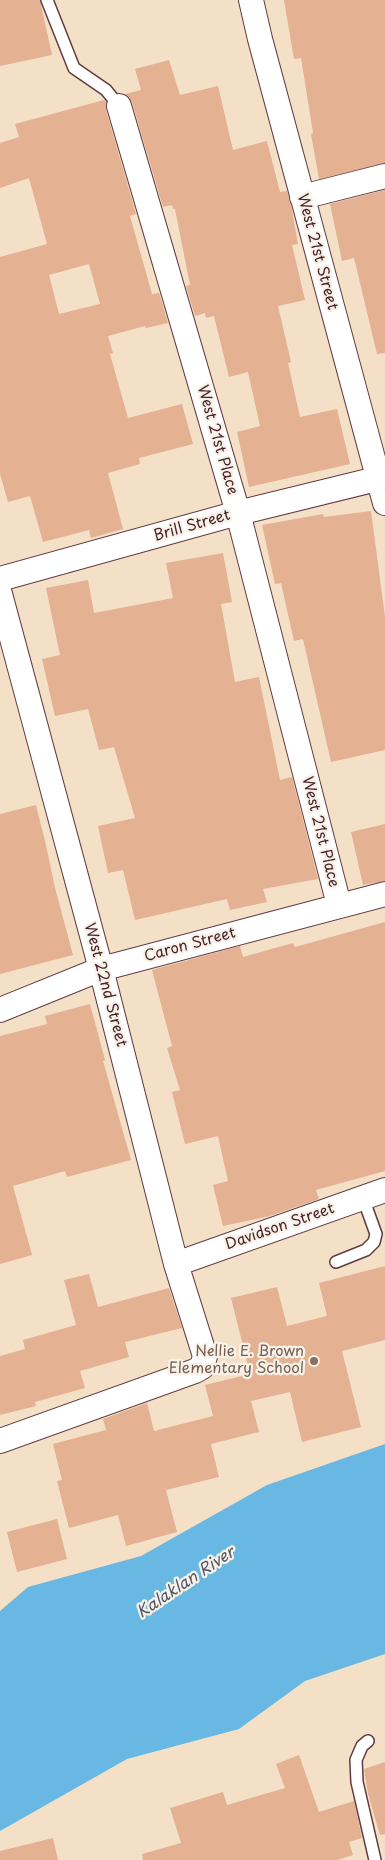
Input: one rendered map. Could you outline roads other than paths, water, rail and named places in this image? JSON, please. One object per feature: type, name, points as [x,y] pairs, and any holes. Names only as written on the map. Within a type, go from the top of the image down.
[{"type":"street","name":"West 21st Street","points":[[251,0],[302,197],[382,478],[385,503]]},
{"type":"street","name":"West 21st Place","points":[[119,106],[238,513],[339,905]]},
{"type":"street","points":[[302,197],[385,176]]},
{"type":"street","name":"Brill Street","points":[[0,580],[238,513],[382,478]]},
{"type":"street","name":"West 22nd Street","points":[[0,594],[101,969],[176,1264],[205,1356],[202,1367],[195,1371],[0,1441]]},
{"type":"street","name":"Caron Street","points":[[0,1010],[101,969],[385,894]]},
{"type":"street","name":"Davidson Street","points":[[176,1264],[374,1194]]},
{"type":"lane","name":"West 21st Place","points":[[47,0],[74,68],[106,90],[119,106]]},
{"type":"lane","points":[[336,1262],[366,1250],[374,1242],[376,1234],[374,1194]]},
{"type":"lane","points":[[368,1741],[362,1746],[356,1760],[357,1782],[375,1860]]},
{"type":"water","name":"Kalaklan River","points":[[385,1444],[385,1654],[305,1681],[239,1729],[127,1759],[0,1831],[0,1611],[28,1587],[141,1556],[267,1485]]},
{"type":"place","name":"Nellie E. Brown Elementary School","points":[[314,1361]]}]
